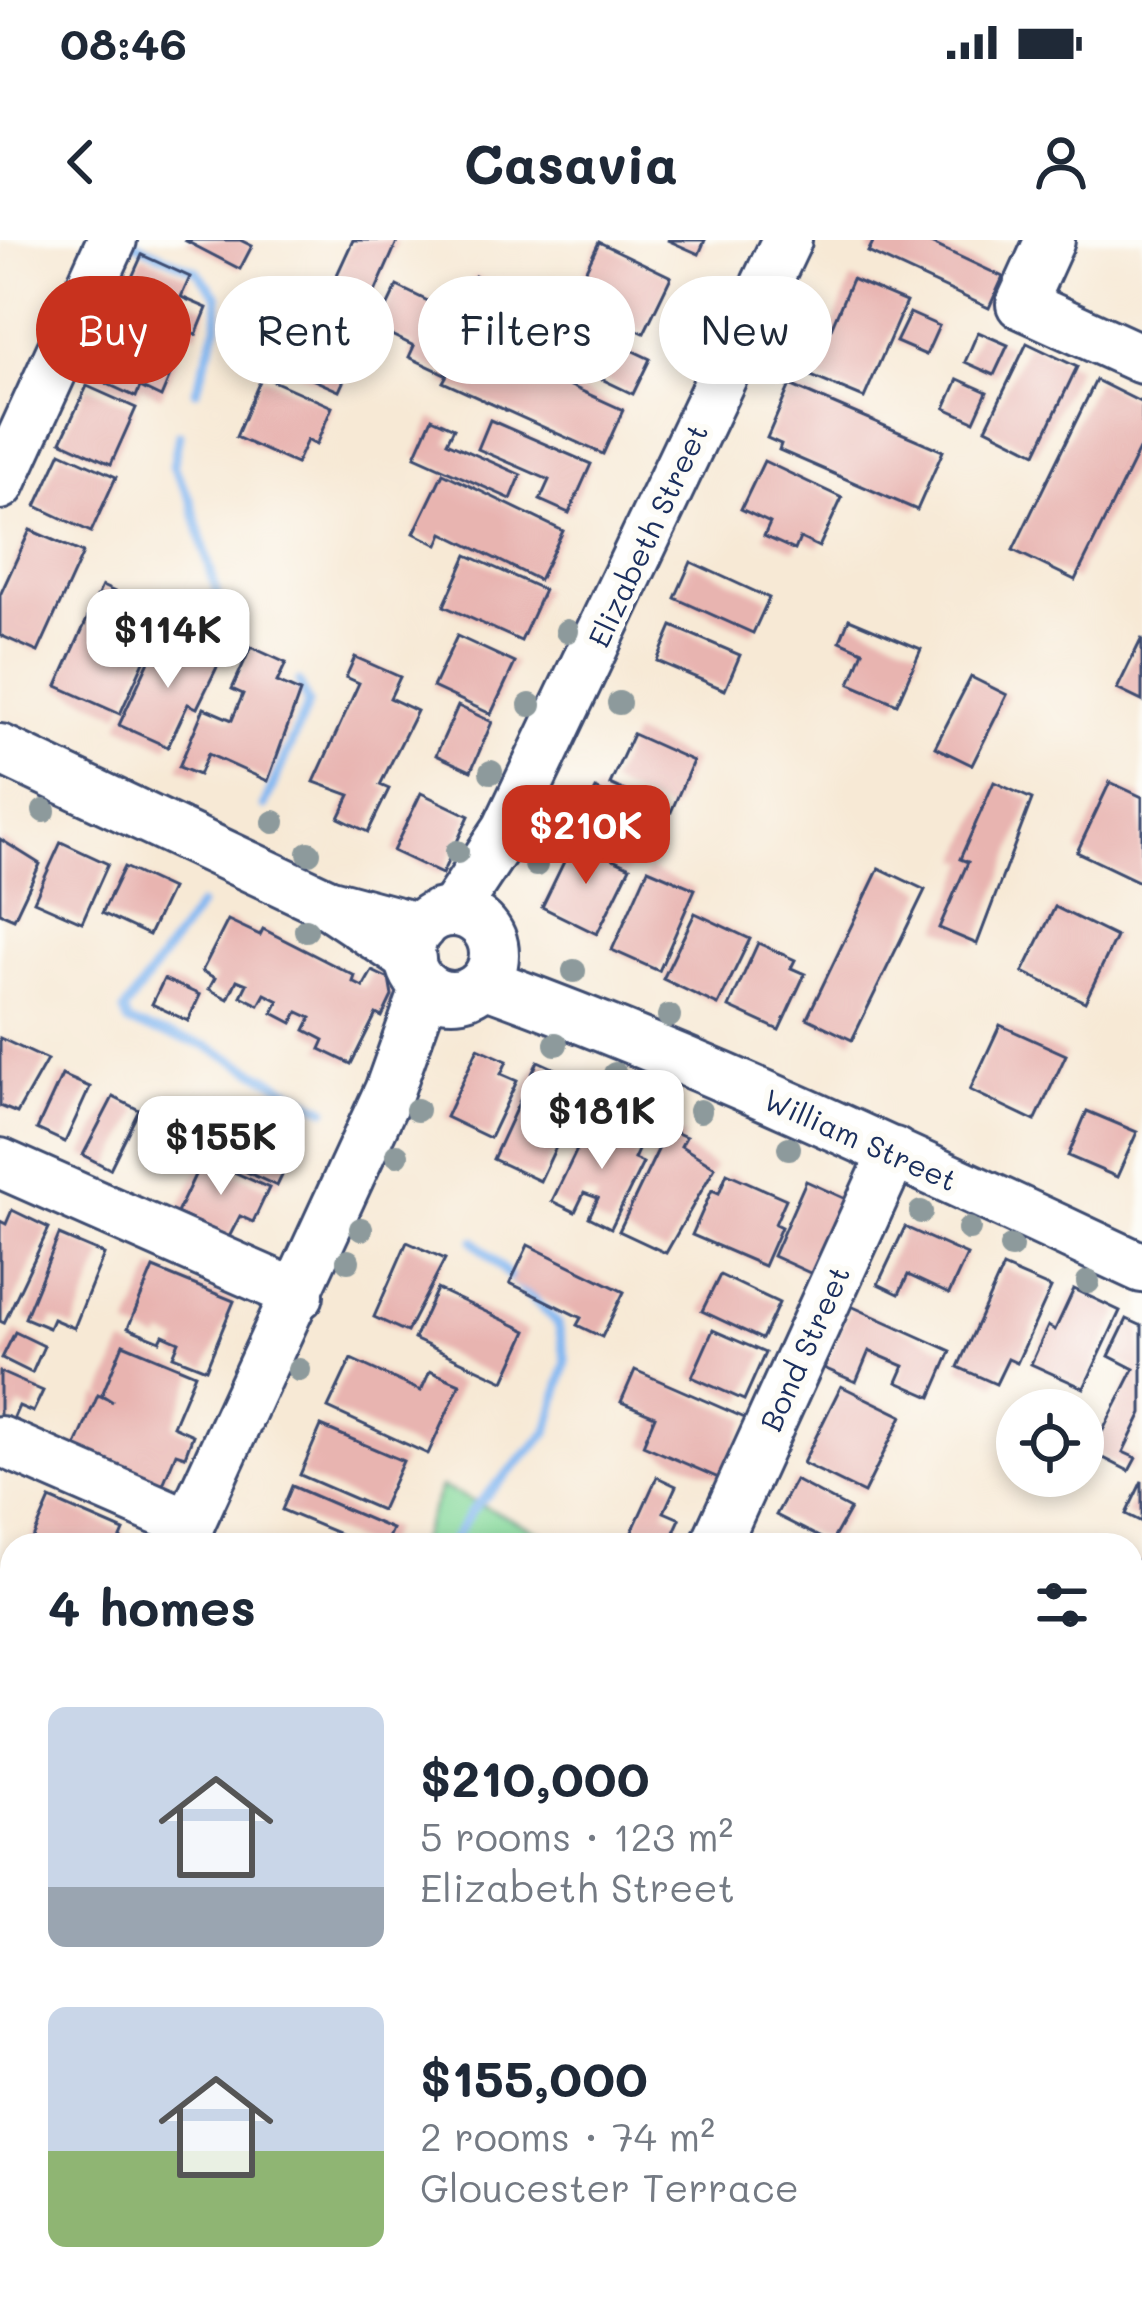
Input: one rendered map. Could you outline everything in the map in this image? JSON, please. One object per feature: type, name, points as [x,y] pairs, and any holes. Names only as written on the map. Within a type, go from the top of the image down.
[{"type":"street","points":[[0,485],[112,240]]},
{"type":"street","name":"Elizabeth Street","points":[[185,1533],[299,1295],[507,830],[787,240]]},
{"type":"street","points":[[1050,240],[1021,304],[1142,359]]},
{"type":"street","name":"William Street","points":[[0,749],[327,902],[894,1152],[1142,1268]]},
{"type":"street","name":"Bond Street","points":[[720,1533],[894,1152]]},
{"type":"street","points":[[0,1163],[299,1295]]},
{"type":"street","points":[[0,1441],[183,1533]]},
{"type":"green space","points":[[442,1487],[541,1533],[423,1533]]},
{"type":"building","points":[[184,240],[240,240],[252,246],[240,269]]},
{"type":"building","points":[[353,240],[398,240],[382,276],[336,276]]},
{"type":"building","points":[[667,240],[705,240],[699,254]]},
{"type":"building","points":[[874,240],[924,240],[1003,277],[989,308],[868,252]]},
{"type":"building","points":[[599,242],[669,276],[659,276],[659,302],[644,333],[635,329],[635,276],[583,276]]},
{"type":"building","points":[[142,255],[188,276],[133,276]]},
{"type":"building","points":[[852,279],[906,302],[864,398],[830,384],[832,326]]},
{"type":"building","points":[[397,286],[418,296],[418,361],[409,357],[414,346],[394,336]]},
{"type":"building","points":[[191,301],[207,308],[196,335],[191,333]]},
{"type":"building","points":[[910,313],[939,326],[926,355],[896,342]]},
{"type":"building","points":[[978,332],[1008,345],[994,375],[965,362]]},
{"type":"building","points":[[1027,343],[1077,367],[1036,453],[986,428]]},
{"type":"building","points":[[635,352],[650,359],[633,394],[612,384],[635,384]]},
{"type":"building","points":[[958,379],[987,392],[974,421],[945,408]]},
{"type":"building","points":[[1096,380],[1142,403],[1142,444],[1075,580],[1013,550]]},
{"type":"building","points":[[108,384],[167,384],[161,397],[140,387],[136,397]]},
{"type":"building","points":[[259,384],[280,384],[332,407],[316,445],[307,440],[296,464],[236,437]]},
{"type":"building","points":[[447,384],[566,384],[623,410],[603,454]]},
{"type":"building","points":[[790,385],[943,451],[917,510],[779,450],[781,444],[767,438]]},
{"type":"building","points":[[87,386],[136,408],[111,464],[61,441]]},
{"type":"building","points":[[432,418],[454,428],[447,442],[521,475],[511,499],[415,456]]},
{"type":"building","points":[[490,420],[591,464],[569,513],[540,500],[549,480],[478,449]]},
{"type":"building","points":[[61,452],[116,477],[91,532],[36,506]]},
{"type":"building","points":[[764,461],[842,498],[819,547],[800,538],[795,550],[764,536],[770,523],[741,509]]},
{"type":"building","points":[[443,473],[563,531],[539,580],[443,533],[438,545],[414,533]]},
{"type":"building","points":[[30,530],[83,553],[38,652],[0,635],[0,595]]},
{"type":"building","points":[[467,555],[544,590],[521,641],[444,606]]},
{"type":"building","points":[[691,562],[769,598],[753,633],[675,598]]},
{"type":"building","points":[[102,586],[165,615],[120,714],[57,686]]},
{"type":"building","points":[[849,619],[921,649],[897,704],[850,684],[863,651],[840,641]]},
{"type":"building","points":[[672,626],[740,655],[725,690],[657,661]]},
{"type":"building","points":[[161,635],[219,663],[197,708],[188,704],[168,747],[119,725]]},
{"type":"building","points":[[457,636],[515,663],[491,714],[433,687]]},
{"type":"building","points":[[1142,638],[1142,701],[1117,689]]},
{"type":"building","points":[[251,647],[286,663],[277,682],[300,692],[268,781],[208,754],[199,775],[179,767],[204,708],[232,720],[243,694],[232,689]]},
{"type":"building","points":[[355,657],[400,677],[390,698],[417,711],[380,785],[389,789],[368,832],[339,818],[350,795],[314,782],[359,683],[346,677]]},
{"type":"building","points":[[971,677],[1007,695],[972,765],[935,747]]},
{"type":"building","points":[[458,706],[492,722],[471,771],[436,755]]},
{"type":"building","points":[[633,734],[693,761],[671,812],[610,784]]},
{"type":"building","points":[[994,782],[1032,799],[977,944],[939,928],[968,862],[960,859]]},
{"type":"building","points":[[1110,782],[1142,797],[1142,883],[1077,852]]},
{"type":"building","points":[[596,789],[636,809],[619,842],[579,821]]},
{"type":"building","points":[[421,793],[469,816],[442,874],[393,851]]},
{"type":"building","points":[[0,839],[40,864],[14,919],[0,913]]},
{"type":"building","points":[[574,841],[630,867],[597,934],[542,907]]},
{"type":"building","points":[[61,842],[108,864],[82,922],[34,901]]},
{"type":"building","points":[[124,867],[171,889],[149,935],[102,913]]},
{"type":"building","points":[[879,868],[925,890],[852,1040],[807,1018]]},
{"type":"building","points":[[648,869],[695,889],[659,971],[612,950]]},
{"type":"building","points":[[1055,907],[1116,937],[1085,1002],[1023,972]]},
{"type":"building","points":[[695,913],[750,939],[718,1005],[663,979]]},
{"type":"building","points":[[228,920],[260,935],[263,929],[355,976],[353,982],[363,987],[372,971],[389,979],[392,996],[382,1017],[376,1014],[351,1064],[320,1049],[324,1040],[305,1030],[311,1018],[298,1012],[292,1023],[273,1013],[279,1001],[265,994],[259,1005],[241,996],[247,984],[237,980],[228,999],[209,989],[215,978],[202,971]]},
{"type":"building","points":[[758,943],[795,960],[791,968],[805,974],[779,1030],[729,1007]]},
{"type":"building","points":[[164,979],[200,995],[188,1021],[152,1004]]},
{"type":"building","points":[[1000,1025],[1066,1055],[1035,1121],[970,1090]]},
{"type":"building","points":[[0,1038],[47,1060],[17,1113],[0,1106]]},
{"type":"building","points":[[478,1048],[507,1061],[501,1074],[517,1081],[490,1138],[446,1117]]},
{"type":"building","points":[[538,1061],[586,1083],[540,1181],[493,1159]]},
{"type":"building","points":[[62,1075],[90,1087],[65,1142],[37,1129]]},
{"type":"building","points":[[113,1097],[139,1110],[110,1169],[83,1155]]},
{"type":"building","points":[[220,1104],[250,1118],[256,1106],[285,1120],[280,1131],[299,1140],[277,1186],[199,1150]]},
{"type":"building","points":[[1087,1111],[1137,1132],[1117,1177],[1068,1156]]},
{"type":"building","points":[[603,1118],[644,1137],[634,1159],[643,1163],[611,1228],[589,1217],[598,1198],[584,1193],[575,1212],[552,1201],[584,1135],[593,1139]]},
{"type":"building","points":[[668,1129],[686,1137],[681,1146],[715,1167],[666,1253],[619,1231]]},
{"type":"building","points":[[203,1158],[269,1188],[253,1222],[240,1216],[229,1237],[177,1213]]},
{"type":"building","points":[[727,1173],[786,1199],[775,1224],[781,1227],[764,1266],[692,1235],[712,1190],[719,1193]]},
{"type":"building","points":[[806,1181],[852,1202],[819,1277],[773,1256]]},
{"type":"building","points":[[12,1210],[49,1228],[4,1323],[0,1321],[0,1221],[6,1224]]},
{"type":"building","points":[[905,1227],[967,1255],[949,1294],[908,1275],[899,1294],[878,1284]]},
{"type":"building","points":[[59,1235],[104,1254],[74,1328],[53,1319],[49,1328],[25,1318]]},
{"type":"building","points":[[407,1242],[445,1259],[407,1332],[374,1317]]},
{"type":"building","points":[[528,1245],[624,1292],[602,1337],[577,1325],[581,1318],[510,1283]]},
{"type":"building","points":[[1003,1267],[1051,1288],[1017,1363],[1008,1359],[996,1384],[958,1367]]},
{"type":"building","points":[[153,1268],[234,1301],[206,1369],[173,1356],[179,1342],[163,1335],[160,1341],[128,1328]]},
{"type":"building","points":[[720,1275],[779,1303],[762,1339],[702,1311]]},
{"type":"building","points":[[437,1289],[527,1331],[504,1381],[414,1339]]},
{"type":"building","points":[[1074,1289],[1120,1311],[1084,1388],[1031,1364],[1048,1326],[1055,1330]]},
{"type":"building","points":[[851,1306],[951,1351],[931,1397],[897,1382],[904,1366],[869,1351],[856,1382],[824,1368]]},
{"type":"building","points":[[1127,1319],[1142,1326],[1142,1413],[1123,1452],[1136,1458],[1129,1471],[1104,1458],[1104,1428],[1134,1369],[1109,1356]]},
{"type":"building","points":[[713,1330],[765,1353],[744,1400],[692,1377]]},
{"type":"building","points":[[15,1332],[44,1346],[32,1373],[2,1358]]},
{"type":"building","points":[[123,1344],[195,1374],[173,1426],[193,1435],[185,1456],[176,1453],[159,1494],[125,1479],[129,1470],[75,1448],[98,1395],[113,1402],[102,1395]]},
{"type":"building","points":[[351,1359],[421,1391],[430,1371],[460,1384],[428,1454],[328,1408]]},
{"type":"building","points":[[635,1370],[747,1419],[721,1479],[643,1445],[655,1416],[621,1402]]},
{"type":"building","points":[[0,1372],[43,1391],[33,1412],[19,1406],[11,1424],[0,1419]]},
{"type":"building","points":[[841,1386],[902,1416],[864,1493],[803,1463]]},
{"type":"building","points":[[321,1426],[403,1461],[381,1510],[300,1475]]},
{"type":"building","points":[[657,1477],[676,1486],[664,1512],[680,1519],[674,1533],[631,1533]]},
{"type":"building","points":[[795,1480],[850,1509],[837,1533],[811,1533],[776,1515]]},
{"type":"building","points":[[1142,1481],[1142,1522],[1126,1514]]},
{"type":"building","points":[[292,1486],[392,1529],[390,1533],[337,1533],[282,1510]]},
{"type":"building","points":[[50,1499],[124,1531],[123,1533],[35,1533]]},
{"type":"waterway","points":[[128,240],[197,271],[218,297],[217,326],[196,391]]},
{"type":"waterway","points":[[179,434],[173,466],[191,501],[218,597],[219,633],[240,655]]},
{"type":"waterway","points":[[264,806],[308,704],[299,682]]},
{"type":"waterway","points":[[199,906],[124,1011],[129,1023],[205,1045],[325,1109]]},
{"type":"waterway","points":[[457,1533],[471,1511],[548,1432],[566,1361],[558,1324],[474,1241]]}]
